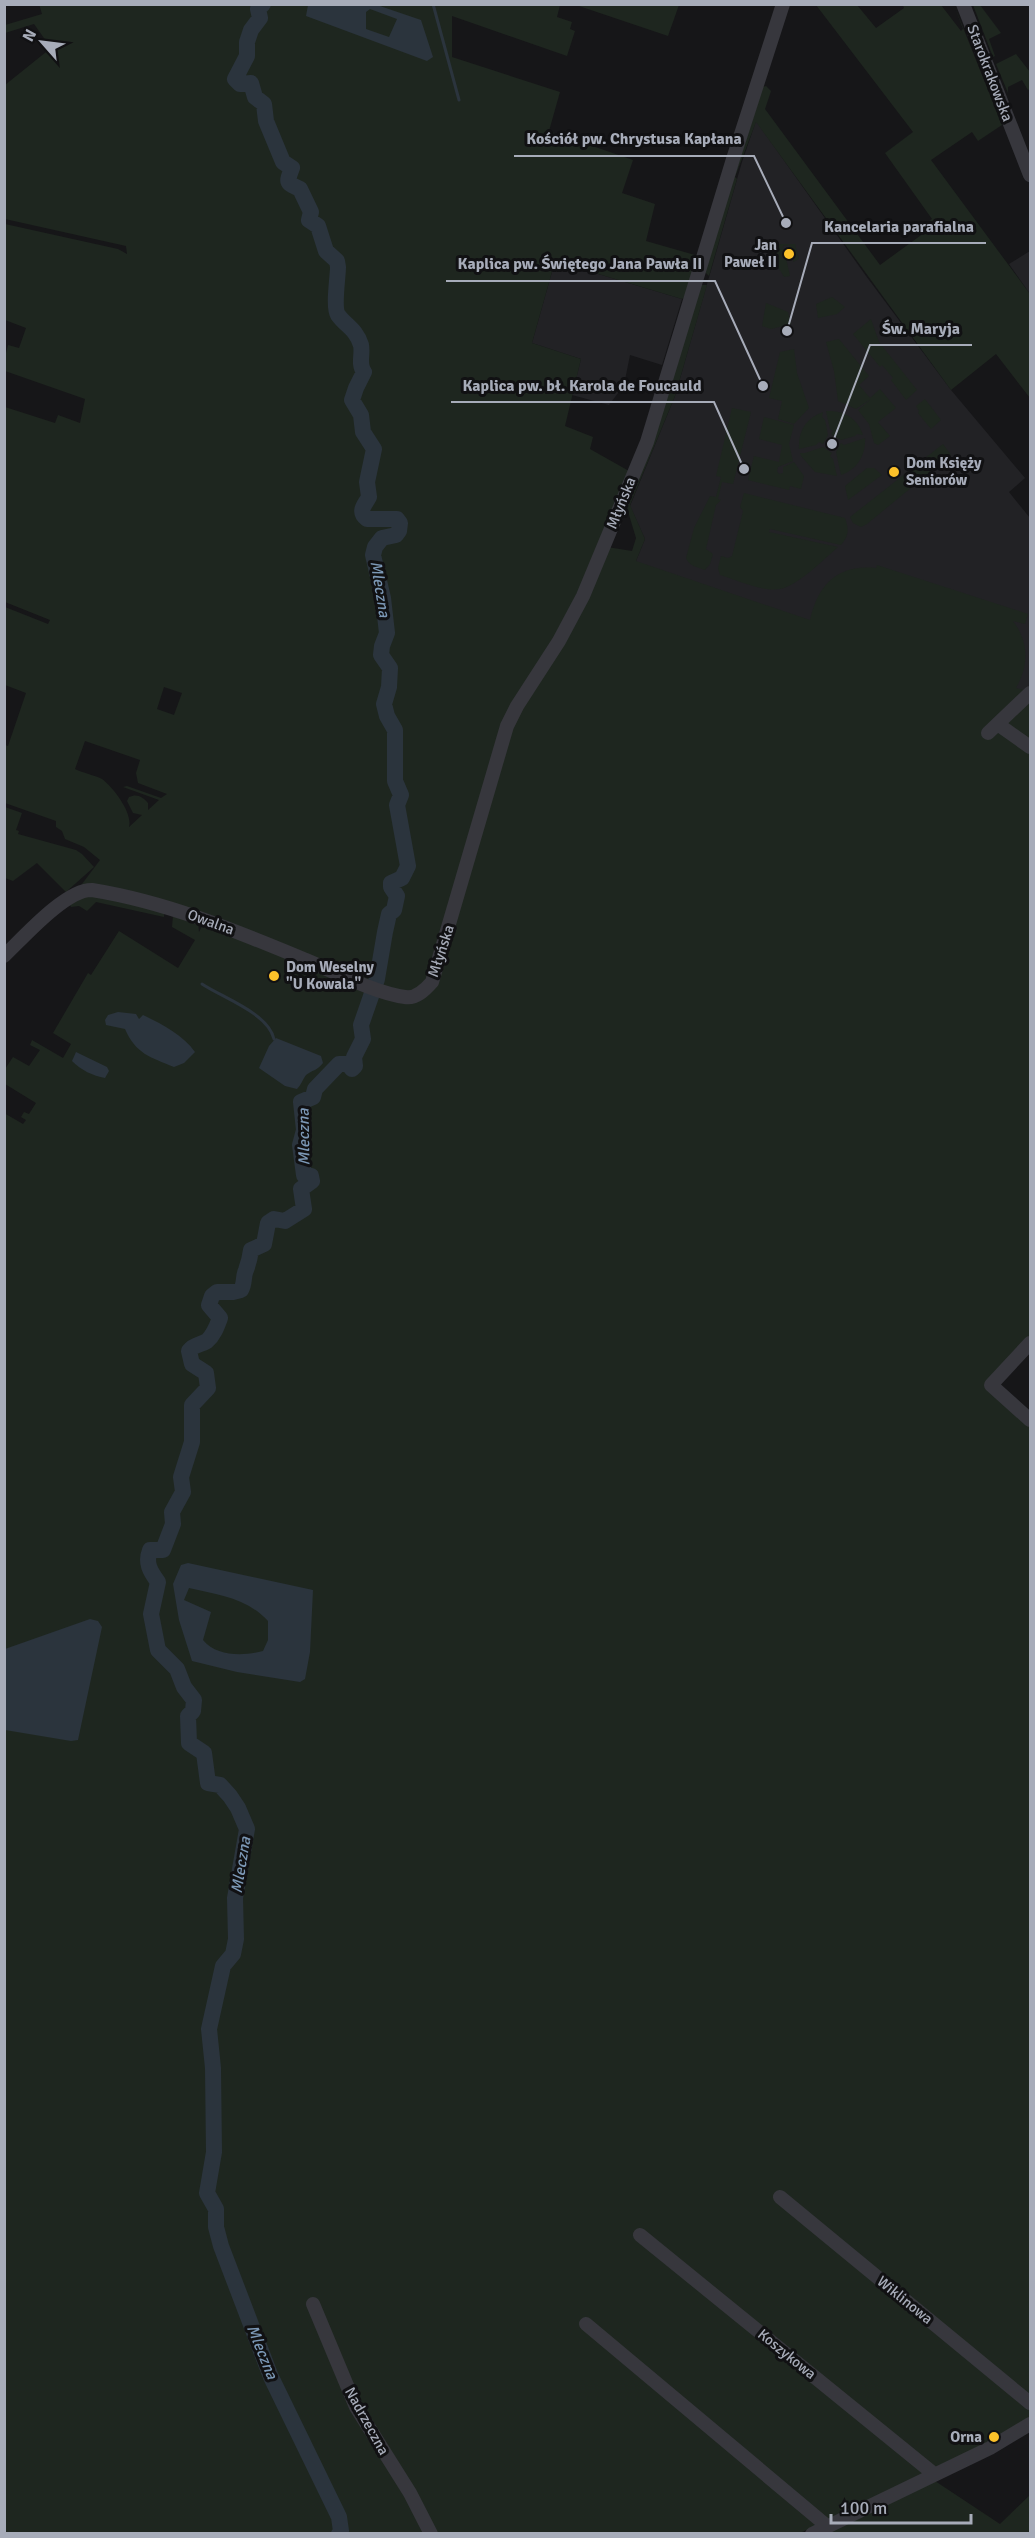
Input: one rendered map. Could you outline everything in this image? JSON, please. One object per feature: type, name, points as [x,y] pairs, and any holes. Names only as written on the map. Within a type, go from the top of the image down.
[{"type":"street","name":"Młyńska","points":[[428,987],[438,966],[507,726],[517,705],[559,641],[583,596],[647,442],[729,170],[783,4]]},
{"type":"street","name":"Starokrakowska","points":[[963,4],[1030,175]]},
{"type":"street","points":[[1030,693],[993,729],[1030,747]]},
{"type":"street","name":"Owalna","points":[[4,956],[64,903],[83,890],[92,890],[193,915],[368,985],[407,998],[416,996],[428,987]]},
{"type":"street","points":[[1030,1344],[991,1385],[1030,1420]]},
{"type":"street","name":"Wiklinowa","points":[[780,2197],[1030,2403]]},
{"type":"street","name":"Koszykowa","points":[[640,2235],[934,2474]]},
{"type":"street","name":"Nadrzeczna","points":[[313,2304],[356,2407],[410,2493],[432,2534]]},
{"type":"street","points":[[586,2324],[827,2526]]},
{"type":"street","points":[[812,2534],[990,2448],[1030,2424]]},
{"type":"shaded area","points":[[39,4],[560,5],[557,17],[572,22],[570,29],[575,31],[567,56],[452,16],[452,57],[560,92],[549,131],[633,160],[622,193],[655,204],[646,241],[695,255],[696,258],[685,297],[682,299],[555,261],[532,343],[581,359],[565,426],[593,437],[590,449],[629,471],[607,547],[632,551],[636,538],[626,505],[700,285],[707,285],[675,396],[630,505],[645,539],[636,561],[810,620],[818,597],[831,579],[840,573],[862,568],[876,568],[877,565],[1028,614],[1025,624],[1013,621],[1022,637],[1025,654],[1023,671],[1016,688],[1028,691],[1030,688],[1030,1338],[988,1382],[1030,1423],[1030,2417],[991,2444],[800,2533],[5,2533],[4,1113],[23,1124],[26,1120],[21,1117],[24,1112],[29,1114],[36,1103],[5,1084],[5,1069],[13,1057],[29,1066],[40,1050],[30,1045],[32,1040],[63,1058],[71,1044],[53,1033],[88,973],[91,975],[119,931],[178,968],[195,940],[172,927],[173,916],[198,923],[199,932],[204,922],[79,888],[100,860],[84,847],[65,839],[62,831],[56,827],[56,821],[5,803],[5,745],[8,746],[26,693],[5,685],[5,607],[48,624],[50,620],[5,602],[5,407],[55,423],[58,415],[80,423],[85,399],[5,371],[8,345],[19,348],[26,328],[5,320],[5,224],[118,249],[127,254],[126,246],[5,219],[5,85],[51,48],[34,24],[5,33],[5,25],[42,14]],"holes":[[[164,687],[182,693],[174,715],[157,709]],[[85,741],[140,760],[136,773],[138,783],[167,794],[161,798],[127,786],[123,787],[159,800],[148,810],[148,803],[142,797],[135,795],[129,797],[127,801],[133,813],[142,815],[129,827],[125,808],[111,788],[102,779],[75,769]]]},
{"type":"shaded area","points":[[308,5],[377,5],[421,20],[433,57],[427,61],[306,16]],"holes":[[[370,9],[397,19],[389,37],[366,29],[366,12]]]},
{"type":"shaded area","points":[[576,5],[679,5],[668,36]]},
{"type":"shaded area","points":[[816,5],[857,5],[876,28],[904,8],[903,5],[941,5],[961,31],[963,29],[954,5],[1002,125],[978,141],[972,132],[931,160],[1030,294],[1030,398],[996,354],[951,390],[756,122],[735,177],[737,179],[709,276],[704,271],[763,87],[766,86],[771,91],[765,109],[880,265],[924,233],[920,227],[932,219],[885,153],[913,132]]},
{"type":"shaded area","points":[[973,5],[980,5],[1001,33],[989,39],[995,56],[993,57]]},
{"type":"shaded area","points":[[1016,54],[1030,72],[1030,89],[1028,90],[1022,80],[1008,87],[1008,93],[996,64]]},
{"type":"shaded area","points":[[756,121],[866,276],[951,390],[1025,478],[1009,492],[1030,518],[1030,688],[981,734],[611,555],[636,561],[645,539],[630,506],[675,396],[742,162]]},
{"type":"shaded area","points":[[795,244],[799,259],[793,262],[795,250],[790,250],[789,245],[783,246],[784,251],[781,252],[782,259],[786,258],[790,276],[784,277],[771,255],[772,246]]},
{"type":"shaded area","points":[[1030,251],[1030,294],[1009,264]]},
{"type":"shaded area","points":[[555,261],[682,299],[662,365],[630,355],[624,385],[609,405],[572,395],[581,359],[532,343]]},
{"type":"shaded area","points":[[832,297],[845,307],[837,314],[818,318],[816,304]]},
{"type":"shaded area","points":[[766,303],[788,312],[791,324],[771,329],[762,326]]},
{"type":"shaded area","points":[[871,319],[879,342],[917,390],[906,400],[891,380],[893,378],[882,365],[880,367],[853,334]]},
{"type":"shaded area","points":[[839,339],[869,376],[859,385],[870,398],[880,389],[896,408],[878,422],[890,436],[878,445],[874,443],[869,424],[858,410],[871,399],[856,409],[838,401],[834,371],[826,342]]},
{"type":"shaded area","points":[[794,349],[797,373],[809,408],[794,424],[778,419],[782,401],[769,398],[780,352]]},
{"type":"shaded area","points":[[925,399],[941,420],[931,429],[918,413],[916,406]]},
{"type":"shaded area","points":[[732,408],[751,412],[733,484],[722,482],[718,499],[721,500],[716,505],[706,549],[713,554],[705,570],[691,565],[686,558],[694,528],[710,496],[716,497],[721,477],[716,476]]},
{"type":"shaded area","points":[[826,411],[849,416],[858,424],[863,435],[857,434],[841,440],[831,434],[833,431],[830,429]]},
{"type":"shaded area","points":[[823,412],[822,417],[825,420],[828,435],[823,444],[819,442],[816,445],[799,449],[804,426]]},
{"type":"shaded area","points":[[764,417],[794,425],[789,444],[793,461],[778,467],[777,471],[779,474],[783,473],[783,467],[794,462],[804,476],[801,489],[790,486],[789,490],[748,480],[754,456],[779,462],[782,445],[759,439]]},
{"type":"shaded area","points":[[865,438],[864,450],[856,466],[841,475],[836,452],[841,443],[844,445]]},
{"type":"shaded area","points":[[943,444],[951,455],[867,524],[861,527],[853,523],[850,517]]},
{"type":"shaded area","points":[[823,447],[832,453],[830,456],[833,459],[837,476],[815,472],[800,453]]},
{"type":"shaded area","points":[[867,468],[874,468],[882,475],[848,500],[845,486]]},
{"type":"shaded area","points":[[744,493],[845,518],[848,529],[846,539],[841,545],[770,529],[769,532],[838,547],[803,578],[780,589],[758,587],[720,575],[718,568],[721,556],[728,558],[732,556],[743,511],[740,507]]},
{"type":"shaded area","points":[[5,807],[22,813],[16,830],[19,831],[18,834],[76,850],[94,867],[66,892],[37,863],[13,881],[5,878]]},
{"type":"shaded area","points":[[91,895],[164,911],[164,917],[96,902],[87,911],[79,906],[71,907],[69,903]]},
{"type":"shaded area","points":[[118,1012],[136,1014],[139,1019],[143,1015],[157,1022],[172,1030],[195,1052],[184,1063],[174,1067],[145,1054],[134,1044],[125,1029],[106,1025],[105,1020],[108,1015]]},
{"type":"shaded area","points":[[276,1038],[321,1056],[323,1063],[306,1075],[297,1089],[285,1086],[259,1068],[269,1046]]},
{"type":"shaded area","points":[[76,1052],[107,1067],[109,1071],[105,1078],[87,1072],[72,1061]]},
{"type":"shaded area","points":[[188,1563],[313,1590],[310,1652],[305,1679],[300,1682],[237,1672],[192,1661],[179,1620],[173,1584],[181,1565]],"holes":[[[189,1588],[242,1602],[260,1613],[268,1621],[268,1640],[263,1651],[231,1654],[209,1646],[203,1640],[211,1612],[184,1600]]]},
{"type":"shaded area","points":[[90,1619],[98,1621],[102,1627],[78,1740],[71,1741],[5,1730],[5,1649]]},
{"type":"shaded area","points":[[932,2479],[1000,2524],[1030,2495],[1030,2533],[823,2534]]},
{"type":"waterway","name":"Mleczna","points":[[263,4],[258,9],[260,18],[251,30],[247,42],[247,56],[235,79],[240,84],[251,83],[255,97],[264,104],[266,121],[283,162],[292,168],[288,182],[300,189],[311,212],[309,220],[318,226],[326,251],[337,261],[337,311],[361,345],[361,366],[364,372],[352,400],[361,415],[363,432],[374,449],[367,482],[369,497],[362,511],[367,519],[397,519],[400,523],[396,535],[382,538],[375,547],[373,555],[383,598],[387,633],[381,655],[390,668],[389,687],[384,704],[387,716],[395,730],[395,781],[401,795],[397,805],[408,866],[402,878],[391,883],[397,896],[394,910],[389,914],[377,979],[361,1025],[363,1039],[354,1057],[355,1066],[352,1069],[348,1064],[339,1064],[315,1089],[313,1097],[301,1102],[304,1130],[300,1145],[304,1175],[311,1176],[312,1181],[301,1189],[304,1209],[285,1221],[274,1219],[268,1223],[264,1244],[251,1250],[241,1290],[217,1292],[212,1296],[209,1305],[220,1318],[212,1336],[189,1351],[192,1364],[206,1373],[208,1388],[192,1405],[192,1442],[181,1477],[183,1492],[172,1512],[173,1524],[163,1550],[150,1550],[148,1563],[158,1582],[151,1614],[158,1650],[177,1669],[184,1687],[194,1700],[193,1711],[188,1716],[189,1743],[204,1753],[208,1783],[220,1785],[230,1796],[247,1829],[235,1898],[236,1939],[233,1954],[223,1966],[209,2029],[213,2068],[214,2152],[207,2193],[216,2209],[216,2227],[221,2246],[271,2377],[339,2517],[341,2531],[339,2534]]},
{"type":"waterway","points":[[433,4],[459,100]]},
{"type":"waterway","points":[[202,984],[254,1014],[263,1021],[274,1039]]},
{"type":"place","name":"Kościół pw. Chrystusa Kapłana","points":[[786,223]]},
{"type":"place","name":"Jan Paweł II","points":[[789,254]]},
{"type":"place","name":"Kancelaria parafialna","points":[[787,331]]},
{"type":"place","name":"Kaplica pw. Świętego Jana Pawła II","points":[[763,386]]},
{"type":"place","name":"Św. Maryja","points":[[832,444]]},
{"type":"place","name":"Kaplica pw. bł. Karola de Foucauld","points":[[744,469]]},
{"type":"place","name":"Dom Księży Seniorów","points":[[894,472]]},
{"type":"place","name":"Dom Weselny \"U Kowala\"","points":[[274,976]]},
{"type":"place","name":"Orna","points":[[994,2437]]}]
